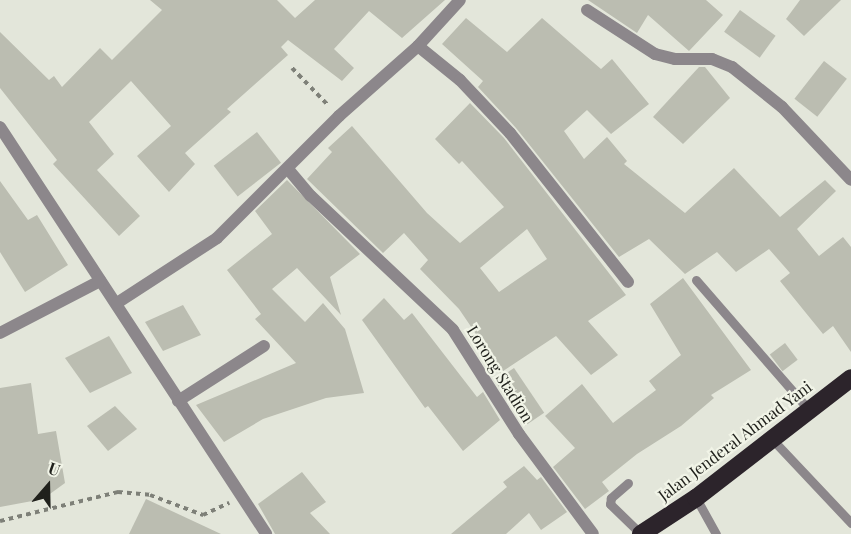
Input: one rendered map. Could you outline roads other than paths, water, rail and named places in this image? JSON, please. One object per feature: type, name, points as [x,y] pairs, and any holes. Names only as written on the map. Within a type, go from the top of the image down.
[{"type":"highway","name":"Jalan Jenderal Ahmad Yani","points":[[641,534],[696,498],[851,378]]},
{"type":"street","points":[[117,303],[217,238],[339,116],[418,46],[460,0]]},
{"type":"street","points":[[587,10],[656,54],[675,59],[712,59],[732,67],[782,107],[851,180]]},
{"type":"street","points":[[418,46],[460,80],[510,133],[628,282]]},
{"type":"street","points":[[0,127],[100,281],[117,303],[240,498],[266,534]]},
{"type":"street","name":"Lorong Stadion","points":[[288,169],[311,196],[453,330],[519,434],[593,534]]},
{"type":"street","points":[[0,333],[100,281]]},
{"type":"street","points":[[178,401],[264,346]]},
{"type":"lane","points":[[696,280],[809,410]]},
{"type":"lane","points":[[771,438],[851,523]]},
{"type":"lane","points":[[628,483],[611,498],[610,504],[641,534]]},
{"type":"lane","points":[[696,498],[716,534]]}]
